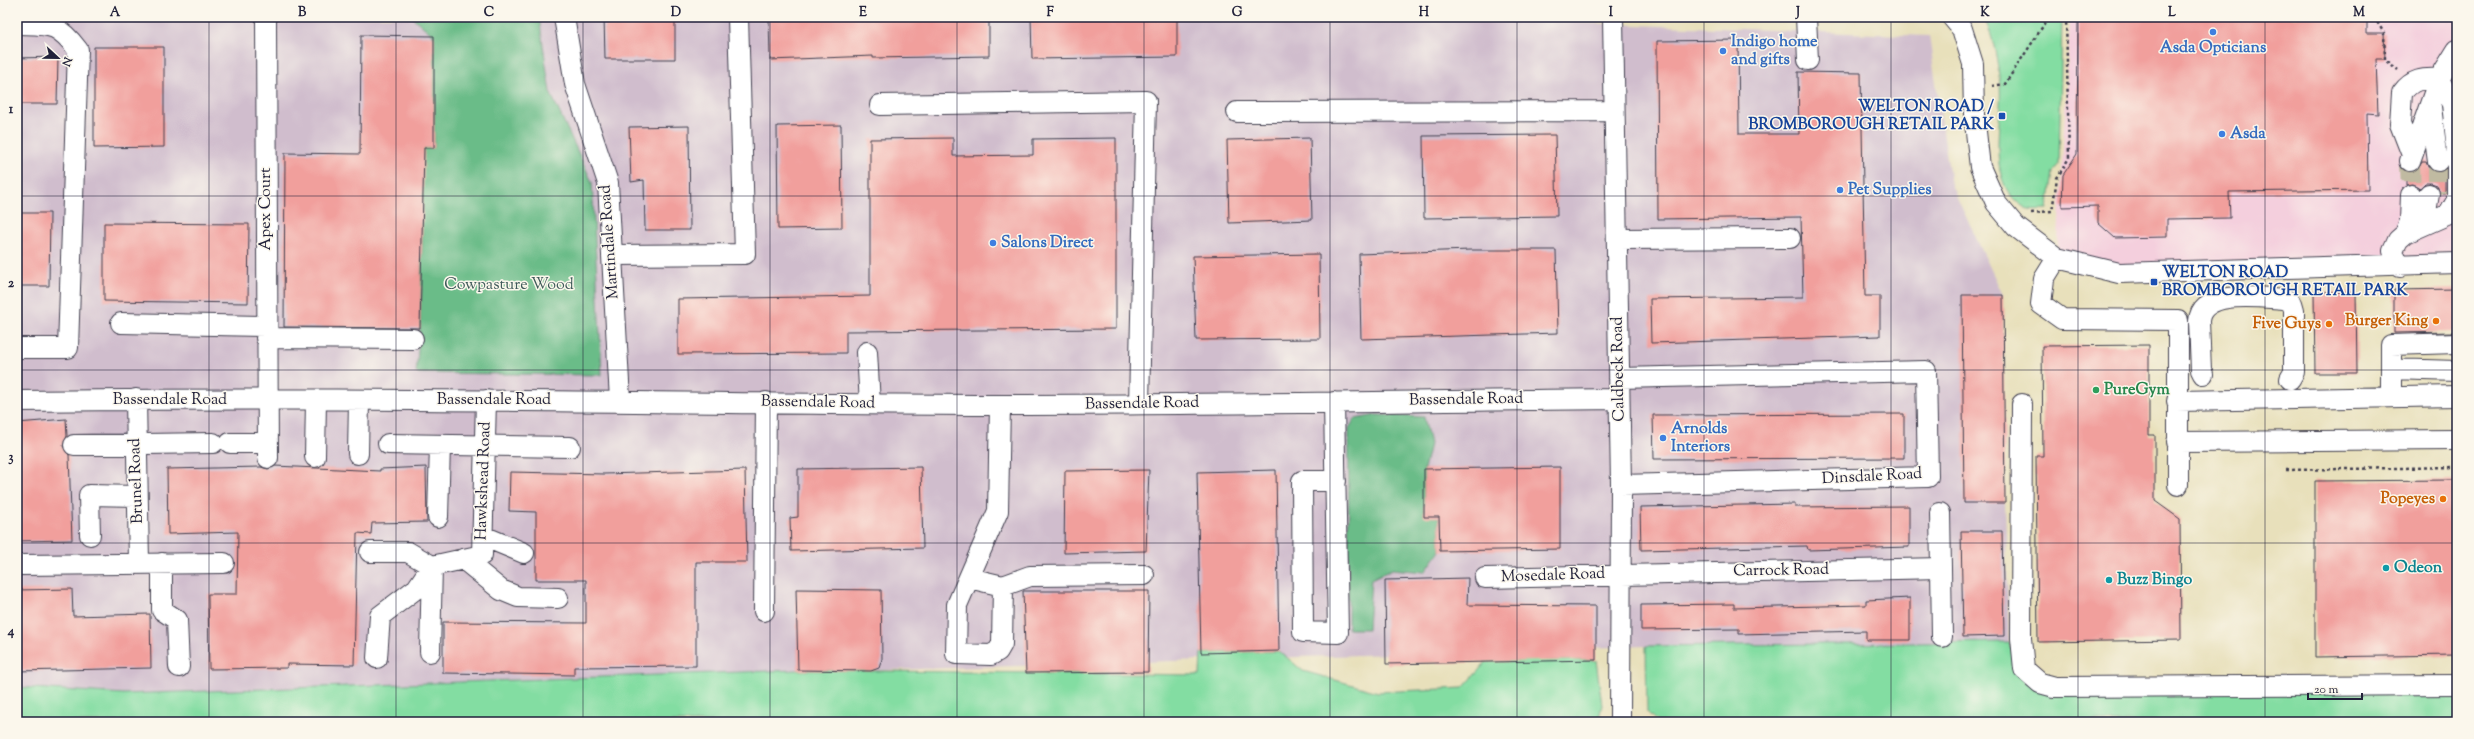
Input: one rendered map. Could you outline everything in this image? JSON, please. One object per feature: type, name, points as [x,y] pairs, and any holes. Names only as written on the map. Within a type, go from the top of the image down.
[{"type":"street","name":"Apex Court","points":[[136,444],[221,443],[267,450],[266,17]]},
{"type":"street","name":"Martindale Road","points":[[564,17],[575,84],[608,183],[620,400]]},
{"type":"street","points":[[612,255],[746,254],[738,17]]},
{"type":"street","name":"Caldbeck Road","points":[[1613,17],[1621,485],[1620,722]]},
{"type":"street","points":[[1806,17],[1808,60]]},
{"type":"street","points":[[1952,17],[1962,29],[1973,64],[1973,88],[1980,167],[2001,208],[2016,227],[2057,258],[2119,273],[2400,267],[2457,263]]},
{"type":"street","points":[[17,24],[52,25],[68,36],[78,50],[68,348],[17,348]]},
{"type":"street","points":[[2422,160],[2431,103],[2440,79],[2457,50]]},
{"type":"street","points":[[2422,160],[2400,124],[2402,93],[2413,82],[2423,78],[2440,79]]},
{"type":"street","points":[[2419,227],[2449,214],[2457,200],[2456,149],[2452,104],[2440,79]]},
{"type":"street","points":[[880,105],[1146,101],[1139,404]]},
{"type":"street","points":[[2422,160],[2431,103]]},
{"type":"street","points":[[1237,112],[1614,111]]},
{"type":"street","points":[[2400,267],[2394,251],[2398,240],[2419,227],[2436,216],[2424,194],[2410,221],[2419,227]]},
{"type":"street","points":[[1617,239],[1790,238]]},
{"type":"street","points":[[2057,258],[2044,279],[2041,304],[2062,319],[2178,320],[2178,485]]},
{"type":"street","points":[[2203,374],[2201,370],[2199,316],[2206,306],[2214,300],[2226,298],[2285,299],[2292,303],[2294,310],[2294,372],[2290,379]]},
{"type":"street","points":[[121,323],[413,339]]},
{"type":"street","points":[[2391,397],[2391,345],[2457,343]]},
{"type":"street","points":[[867,352],[870,404]]},
{"type":"street","points":[[2391,369],[2457,371]]},
{"type":"street","name":"Dinsdale Road","points":[[1619,378],[1926,371],[1928,477],[1621,485]]},
{"type":"street","points":[[2177,401],[2457,396]]},
{"type":"street","name":"Bassendale Road","points":[[17,401],[136,399],[620,400],[1000,405],[1619,399]]},
{"type":"street","name":"Brunel Road","points":[[136,399],[139,563]]},
{"type":"street","points":[[315,457],[316,400]]},
{"type":"street","points":[[358,454],[359,400]]},
{"type":"street","name":"Hawkshead Road","points":[[432,566],[482,555],[486,400]]},
{"type":"street","points":[[764,611],[766,402]]},
{"type":"street","points":[[1334,402],[1336,481],[1338,633],[1302,632],[1302,481],[1336,481]]},
{"type":"street","points":[[2022,404],[2021,638],[2024,669],[2040,683],[2054,687],[2457,684]]},
{"type":"street","points":[[1000,405],[998,511],[957,605],[956,654],[991,655],[998,651],[1002,644],[1003,586]]},
{"type":"street","points":[[2177,442],[2457,440]]},
{"type":"street","points":[[74,445],[136,444]]},
{"type":"street","points":[[388,444],[570,446]]},
{"type":"street","points":[[438,517],[440,445]]},
{"type":"street","points":[[90,535],[89,495],[137,496]]},
{"type":"street","points":[[1940,513],[1942,637]]},
{"type":"street","points":[[483,536],[524,553]]},
{"type":"street","points":[[370,552],[408,552],[432,566]]},
{"type":"street","points":[[463,559],[501,590],[518,597],[558,598]]},
{"type":"street","points":[[162,563],[162,610],[177,620],[178,667]]},
{"type":"street","points":[[20,565],[224,563]]},
{"type":"street","points":[[377,658],[380,616],[417,588],[432,566]]},
{"type":"street","points":[[430,652],[432,566]]},
{"type":"street","name":"Carrock Road","points":[[1621,574],[1941,568]]},
{"type":"street","name":"Mosedale Road","points":[[1485,578],[1621,574]]},
{"type":"street","points":[[969,578],[1003,586],[1030,576],[1144,575]]},
{"type":"path","points":[[1973,88],[2004,84],[2049,17]]},
{"type":"path","points":[[2001,208],[2033,214],[2052,211],[2057,178],[2069,158],[2066,17],[2060,17]]},
{"type":"path","points":[[2374,17],[2384,32],[2385,59],[2402,74]]},
{"type":"path","points":[[2286,470],[2457,467]]},
{"type":"shaded area","points":[[17,17],[1580,17],[1581,23],[1929,36],[1951,185],[2003,295],[2005,503],[2009,642],[1646,646],[124,694],[17,687]]},
{"type":"shaded area","points":[[2070,17],[2457,17],[2457,263],[2119,273],[2057,258]]},
{"type":"green space","name":"Cowpasture Wood","points":[[412,17],[539,17],[550,92],[592,182],[602,375],[416,373],[420,328],[422,242],[420,148],[434,148],[434,36]]},
{"type":"green space","points":[[1983,17],[2062,17],[2059,165],[2053,172],[2048,209],[2032,209],[2024,207],[2012,196],[2004,183],[1998,151],[2000,85],[1997,59],[1990,32]]},
{"type":"green space","points":[[1377,415],[1424,417],[1430,444],[1424,469],[1424,516],[1439,517],[1440,551],[1425,572],[1392,569],[1371,579],[1368,629],[1348,629],[1349,428],[1355,419]]},
{"type":"green space","points":[[2009,642],[2015,665],[2026,682],[2457,691],[2457,722],[1657,722],[1647,712],[1646,646]]},
{"type":"green space","points":[[1279,651],[1303,671],[1378,692],[1463,688],[1487,661],[1596,660],[1602,705],[1598,722],[17,722],[17,687],[124,694],[798,670],[1200,675],[1201,653]]},
{"type":"building","points":[[604,17],[675,17],[675,59],[605,59]]},
{"type":"building","points":[[769,17],[989,17],[989,56],[873,58],[873,56],[770,60]]},
{"type":"building","points":[[1031,17],[1177,17],[1177,57],[1032,59]]},
{"type":"building","name":"Asda","points":[[2078,17],[2367,17],[2367,33],[2384,33],[2385,59],[2376,59],[2378,114],[2367,113],[2368,190],[2229,192],[2230,218],[2167,219],[2167,237],[2115,238],[2098,223],[2098,206],[2062,207],[2063,175],[2077,154]]},
{"type":"building","points":[[361,35],[434,36],[434,148],[424,148],[420,328],[284,327],[285,153],[360,154]]},
{"type":"building","points":[[1738,40],[1739,134],[1799,134],[1798,72],[1861,73],[1865,296],[1880,296],[1880,336],[1651,343],[1650,299],[1803,297],[1801,217],[1658,219],[1657,41]]},
{"type":"building","points":[[94,47],[164,47],[164,147],[94,148]]},
{"type":"building","points":[[58,57],[57,104],[17,104],[17,58]]},
{"type":"building","points":[[841,125],[842,228],[778,229],[777,126]]},
{"type":"building","points":[[689,126],[690,230],[645,230],[644,180],[631,182],[629,127]]},
{"type":"building","points":[[1555,135],[1557,216],[1424,218],[1423,136]]},
{"type":"building","points":[[953,138],[953,156],[1033,155],[1033,139],[1116,138],[1116,329],[846,331],[846,353],[678,354],[678,299],[870,296],[870,139]]},
{"type":"building","points":[[1310,138],[1312,220],[1229,223],[1227,140]]},
{"type":"building","points":[[2422,161],[2426,161],[2429,168],[2434,172],[2445,170],[2445,194],[2440,194],[2437,185],[2431,183],[2425,183],[2420,188],[2412,184],[2406,185],[2406,172],[2417,170]]},
{"type":"building","points":[[17,213],[50,213],[49,286],[17,286]]},
{"type":"building","points":[[104,223],[249,224],[248,303],[104,301]]},
{"type":"building","points":[[1470,250],[1556,250],[1558,333],[1361,339],[1359,254]]},
{"type":"building","points":[[1319,254],[1320,339],[1196,340],[1193,256]]},
{"type":"building","points":[[2457,289],[2457,332],[2394,333],[2394,290]]},
{"type":"building","points":[[2314,292],[2356,292],[2357,373],[2315,373]]},
{"type":"building","points":[[1962,295],[2003,295],[2005,503],[1964,503]]},
{"type":"building","points":[[2149,345],[2149,435],[2155,435],[2155,501],[2180,519],[2181,640],[2038,642],[2036,456],[2043,456],[2042,346]]},
{"type":"building","points":[[1904,414],[1904,458],[1654,459],[1653,415]]},
{"type":"building","points":[[66,419],[67,436],[63,446],[69,455],[72,540],[17,541],[17,423]]},
{"type":"building","points":[[275,466],[380,471],[380,469],[426,467],[427,522],[372,523],[371,534],[357,533],[354,665],[287,664],[287,668],[209,669],[208,594],[237,594],[238,532],[168,534],[167,469],[261,467],[268,469]]},
{"type":"building","points":[[921,467],[923,548],[791,551],[790,518],[798,517],[798,469]]},
{"type":"building","points":[[1560,467],[1560,549],[1440,551],[1439,517],[1424,517],[1424,469]]},
{"type":"building","points":[[745,470],[747,562],[696,562],[696,666],[574,667],[574,675],[443,673],[443,622],[586,623],[586,580],[536,580],[536,512],[509,511],[510,472],[604,474]]},
{"type":"building","points":[[1149,470],[1146,551],[1064,553],[1065,471]]},
{"type":"building","points":[[1276,470],[1279,651],[1201,653],[1197,472]]},
{"type":"building","name":"Odeon","points":[[2457,480],[2457,655],[2315,657],[2315,481]]},
{"type":"building","points":[[1795,504],[1795,507],[1909,506],[1909,547],[1808,550],[1807,546],[1641,550],[1640,507]]},
{"type":"building","points":[[1961,531],[2002,531],[2004,636],[1963,637]]},
{"type":"building","points":[[1468,578],[1467,605],[1596,606],[1596,660],[1386,664],[1385,580]]},
{"type":"building","points":[[72,589],[73,616],[150,614],[151,668],[17,671],[17,590]]},
{"type":"building","points":[[796,589],[881,590],[882,659],[879,668],[871,671],[798,670]]},
{"type":"building","points":[[1023,591],[1149,591],[1148,672],[1026,673]]},
{"type":"building","points":[[1910,598],[1910,640],[1866,640],[1866,631],[1739,634],[1739,629],[1641,630],[1641,605],[1734,604],[1734,608],[1866,605],[1866,600]]},
{"type":"tunnel","points":[[2410,161],[2411,195]]},
{"type":"tunnel","points":[[2438,161],[2438,194]]},
{"type":"place","name":"Asda Opticians","points":[[2213,32]]},
{"type":"place","name":"Indigo home and gifts","points":[[1723,51]]},
{"type":"place","name":"WELTON ROAD / BROMBOROUGH RETAIL PARK","points":[[2002,116]]},
{"type":"place","name":"Asda","points":[[2222,134]]},
{"type":"place","name":"Pet Supplies","points":[[1840,190]]},
{"type":"place","name":"Salons Direct","points":[[993,243]]},
{"type":"place","name":"WELTON ROAD BROMBOROUGH RETAIL PARK","points":[[2154,282]]},
{"type":"place","name":"Burger King","points":[[2436,321]]},
{"type":"place","name":"Five Guys","points":[[2329,324]]},
{"type":"place","name":"PureGym","points":[[2096,390]]},
{"type":"place","name":"Arnolds Interiors","points":[[1663,438]]},
{"type":"place","name":"Popeyes","points":[[2443,499]]},
{"type":"place","name":"Odeon","points":[[2386,568]]},
{"type":"place","name":"Buzz Bingo","points":[[2109,580]]}]
